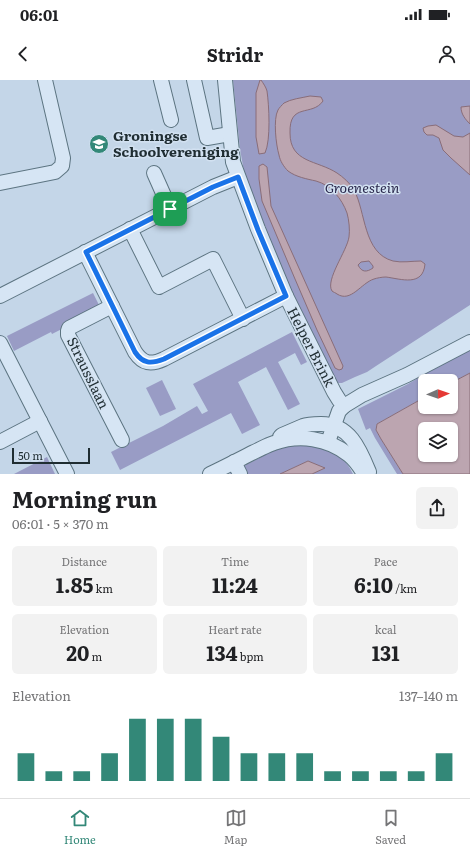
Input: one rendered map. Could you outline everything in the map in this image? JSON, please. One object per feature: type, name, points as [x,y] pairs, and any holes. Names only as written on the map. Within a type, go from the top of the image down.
[{"type":"street","points":[[0,183],[55,172],[62,166],[64,158],[45,80]]},
{"type":"street","points":[[161,80],[171,120]]},
{"type":"street","points":[[194,80],[207,138],[230,134]]},
{"type":"street","name":"Helper Brink","points":[[225,80],[233,162],[238,177],[258,230],[286,296],[334,392],[344,406]]},
{"type":"street","points":[[154,173],[170,209]]},
{"type":"street","points":[[0,296],[213,187],[238,177]]},
{"type":"street","points":[[130,229],[159,287],[213,259],[243,319]]},
{"type":"street","points":[[86,252],[138,358],[151,363],[164,359],[286,296]]},
{"type":"street","name":"Strausslaan","points":[[112,306],[69,328],[68,335],[122,440]]},
{"type":"street","points":[[328,442],[339,411],[344,406],[362,395],[407,375],[470,342]]},
{"type":"street","points":[[0,343],[67,474]]},
{"type":"street","points":[[0,442],[40,421]]},
{"type":"street","points":[[210,474],[237,468],[274,443],[282,435],[304,426],[326,424],[333,426],[350,436],[362,454],[370,474]]},
{"type":"street","points":[[274,443],[310,438],[328,442],[350,455],[364,474]]},
{"type":"green space","name":"Groenestein","points":[[233,80],[470,80],[470,305],[367,372],[342,383],[334,383],[288,288],[246,183],[240,149]]},
{"type":"green space","points":[[93,293],[101,309],[52,334],[51,332],[14,351],[7,336]]},
{"type":"green space","points":[[292,332],[307,362],[301,365],[295,353],[278,362],[300,404],[288,410],[266,367],[238,382],[260,425],[242,434],[231,413],[120,470],[111,452],[163,426],[197,406],[202,414],[208,411],[193,384]]},
{"type":"green space","points":[[470,349],[470,373],[458,379],[458,374],[425,374]]},
{"type":"green space","points":[[418,378],[418,401],[377,424],[376,430],[403,474],[397,474],[370,428],[366,430],[358,409]]},
{"type":"green space","points":[[162,380],[176,409],[160,416],[146,388]]},
{"type":"green space","points":[[296,443],[322,448],[336,454],[343,459],[353,474],[312,474],[324,468],[308,461],[280,474],[229,474],[280,447]]},
{"type":"green space","points":[[47,457],[55,474],[14,474]]},
{"type":"shaded area","points":[[260,80],[264,84],[267,91],[269,122],[267,147],[265,153],[259,154],[256,137],[256,93]]},
{"type":"shaded area","points":[[310,96],[321,97],[323,101],[318,106],[297,113],[293,117],[290,133],[291,143],[295,150],[306,159],[337,173],[346,180],[354,190],[358,199],[371,241],[376,250],[383,257],[393,261],[421,261],[425,264],[420,276],[416,279],[404,280],[381,277],[369,281],[347,296],[342,296],[332,291],[331,280],[349,237],[347,213],[339,198],[331,189],[321,183],[305,179],[288,171],[280,159],[276,139],[276,114],[279,108],[284,103]],"holes":[[[369,261],[373,268],[363,271],[358,265],[361,262]]]},
{"type":"shaded area","points":[[470,106],[470,124],[466,120],[461,107]]},
{"type":"shaded area","points":[[436,125],[454,136],[463,137],[470,133],[470,175],[443,150],[439,138],[433,135],[427,135],[424,132],[423,128]]},
{"type":"shaded area","points":[[263,164],[267,167],[271,206],[343,366],[342,369],[339,370],[335,368],[317,330],[262,201],[259,166]]},
{"type":"shaded area","points":[[470,373],[470,474],[403,474],[376,430],[377,424],[418,401],[418,414],[458,414],[458,379]]},
{"type":"shaded area","points":[[308,461],[325,468],[312,474],[280,474]]},
{"type":"place","name":"Groningse Schoolvereniging","points":[[99,144]]},
{"type":"route","points":[[238,177],[258,230],[286,296],[164,359],[151,363],[138,358],[86,252],[170,209],[213,187],[238,177]]}]
